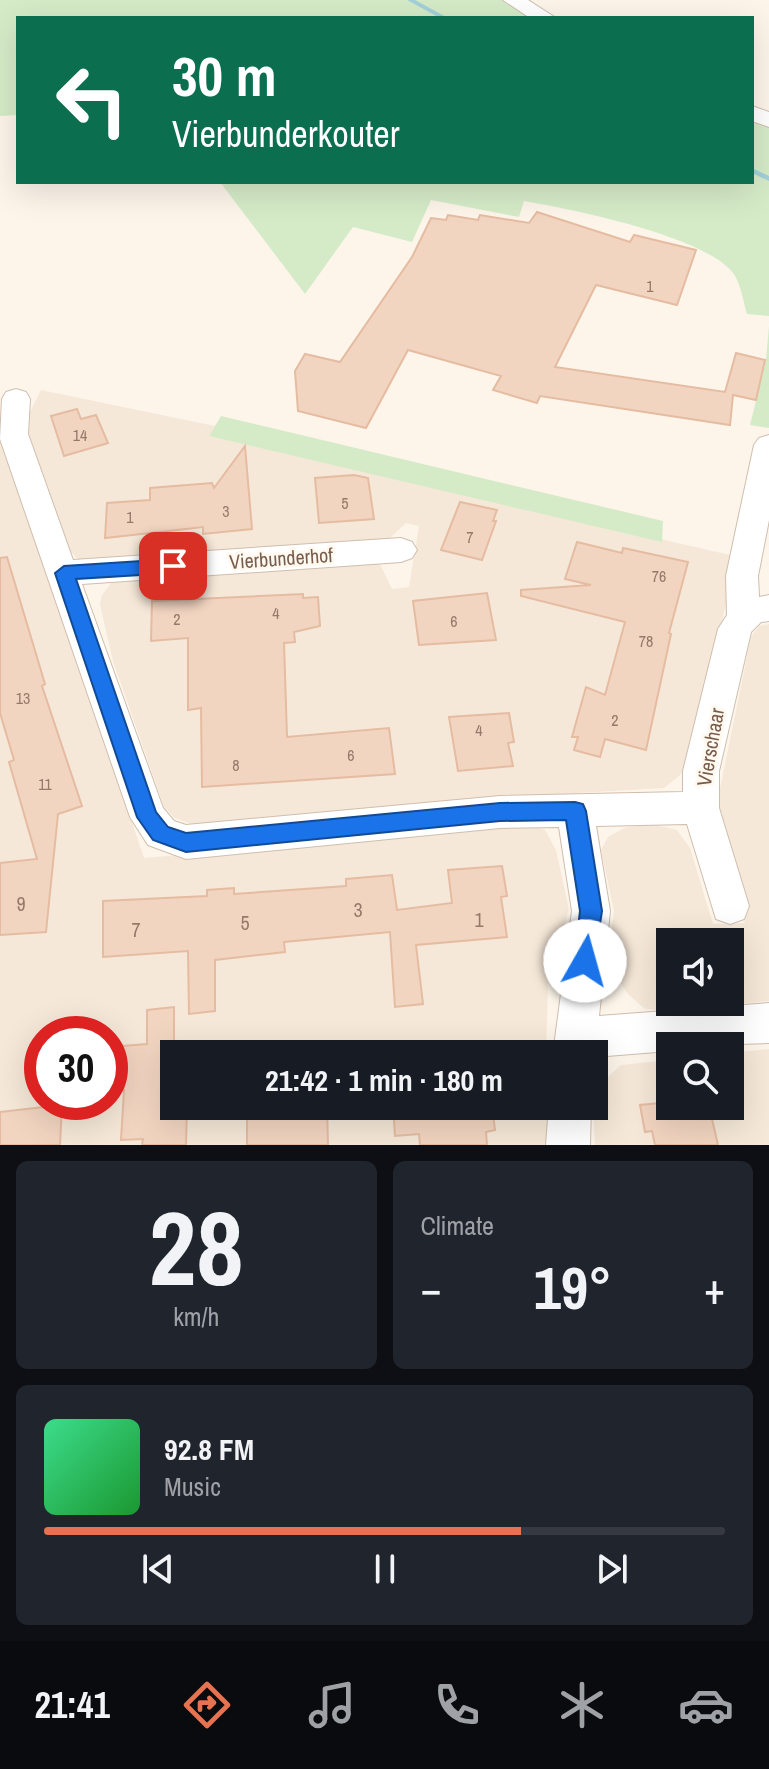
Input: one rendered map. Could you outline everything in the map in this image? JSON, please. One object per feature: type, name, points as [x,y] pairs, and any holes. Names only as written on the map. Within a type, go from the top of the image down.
[{"type":"street","points":[[513,0],[542,16]]},
{"type":"street","points":[[16,399],[13,434],[148,817],[161,833],[186,842],[500,812],[701,808]]},
{"type":"street","points":[[756,612],[742,576],[769,445]]},
{"type":"street","name":"Vierbunderhof","points":[[64,573],[403,553]]},
{"type":"street","name":"Vierschaar","points":[[730,906],[701,808],[701,771],[735,629],[756,612]]},
{"type":"street","points":[[575,811],[591,911],[576,1040]]},
{"type":"street","points":[[608,1042],[769,1023]]},
{"type":"street","points":[[568,1145],[569,1120]]},
{"type":"shaded area","points":[[41,390],[215,426],[210,436],[730,555],[727,600],[689,761],[680,775],[664,788],[458,800],[191,824],[175,818],[164,807],[113,661],[100,605],[102,595],[112,582],[357,561],[380,564],[392,589],[409,587],[419,526],[406,523],[388,540],[89,562],[78,559],[68,549],[24,424]]},
{"type":"shaded area","points":[[0,431],[144,858],[533,824],[545,830],[556,850],[569,909],[548,982],[546,1040],[160,1040],[160,1120],[547,1120],[548,1145],[0,1145]]},
{"type":"shaded area","points":[[769,624],[769,1001],[744,1003],[744,928],[656,928],[656,1010],[645,1009],[629,995],[613,973],[608,959],[614,911],[601,850],[608,837],[624,828],[651,824],[677,830],[690,848],[713,924],[745,923],[720,829],[717,803],[751,637],[759,626]]},
{"type":"shaded area","points":[[769,1049],[769,1145],[595,1145],[594,1120],[608,1120],[608,1077],[621,1065],[656,1061],[656,1120],[744,1120],[744,1052]]},
{"type":"green space","points":[[0,0],[507,0],[535,16],[16,16],[16,115],[0,116]]},
{"type":"green space","points":[[754,119],[769,125],[769,316],[747,314],[733,273],[695,247],[636,226],[524,201],[519,217],[431,200],[412,242],[353,227],[305,294],[222,184],[754,184]]},
{"type":"green space","points":[[769,326],[769,428],[750,425],[766,360]]},
{"type":"green space","points":[[221,416],[663,521],[662,542],[209,436]]},
{"type":"building","points":[[537,212],[630,242],[634,235],[696,250],[677,305],[596,285],[555,367],[725,392],[736,353],[765,360],[756,400],[733,395],[730,425],[540,396],[537,403],[493,390],[501,376],[408,350],[366,428],[298,411],[295,371],[305,354],[340,362],[412,257],[431,218],[446,220],[448,215],[478,220],[480,215],[529,223]]},
{"type":"building","points":[[77,409],[81,419],[96,415],[108,443],[64,456],[51,416]]},
{"type":"building","points":[[245,446],[252,529],[203,534],[203,527],[105,538],[107,503],[150,500],[150,488],[212,483],[214,488]]},
{"type":"building","points":[[354,475],[368,478],[374,519],[319,523],[315,478]]},
{"type":"building","points":[[460,502],[497,510],[482,560],[441,550]]},
{"type":"building","points":[[577,542],[622,553],[623,548],[688,562],[669,633],[646,750],[605,739],[600,757],[574,750],[578,737],[572,737],[586,687],[605,695],[625,622],[521,596],[521,590],[591,585],[565,579]]},
{"type":"building","points":[[7,557],[45,684],[42,686],[82,806],[58,814],[46,932],[0,935],[0,863],[37,859],[9,762],[14,760],[0,713],[0,558]]},
{"type":"building","points":[[487,593],[496,640],[419,645],[413,601]]},
{"type":"building","points":[[303,594],[303,598],[318,597],[320,626],[294,632],[295,642],[284,643],[287,737],[389,728],[395,774],[202,787],[201,708],[188,710],[188,638],[151,641],[152,601]]},
{"type":"building","points":[[509,713],[514,742],[508,743],[513,766],[458,771],[449,717]]},
{"type":"building","points":[[502,866],[507,896],[501,897],[507,937],[416,945],[423,1004],[395,1007],[390,932],[284,942],[285,952],[215,960],[215,1011],[189,1014],[188,951],[103,957],[103,901],[207,896],[207,890],[234,888],[234,894],[346,886],[346,879],[392,875],[397,910],[452,903],[448,870]]},
{"type":"building","points":[[174,1007],[174,1040],[160,1040],[160,1120],[187,1120],[186,1145],[142,1145],[143,1139],[121,1140],[122,1120],[128,1120],[128,1046],[147,1044],[147,1010]]},
{"type":"building","points":[[656,1103],[656,1120],[712,1120],[718,1145],[655,1145],[652,1131],[645,1132],[640,1105]]},
{"type":"building","points":[[24,1109],[24,1120],[61,1120],[60,1145],[0,1145],[0,1112]]},
{"type":"building","points":[[247,1120],[327,1120],[328,1145],[247,1145]]},
{"type":"building","points":[[394,1120],[494,1120],[495,1130],[486,1132],[487,1145],[420,1145],[419,1134],[395,1136]]},
{"type":"waterway","points":[[410,0],[441,16]]},
{"type":"waterway","points":[[754,171],[769,179]]},
{"type":"route","points":[[173,566],[64,573],[148,817],[161,833],[186,842],[500,812],[575,811],[591,911],[585,961]]}]
